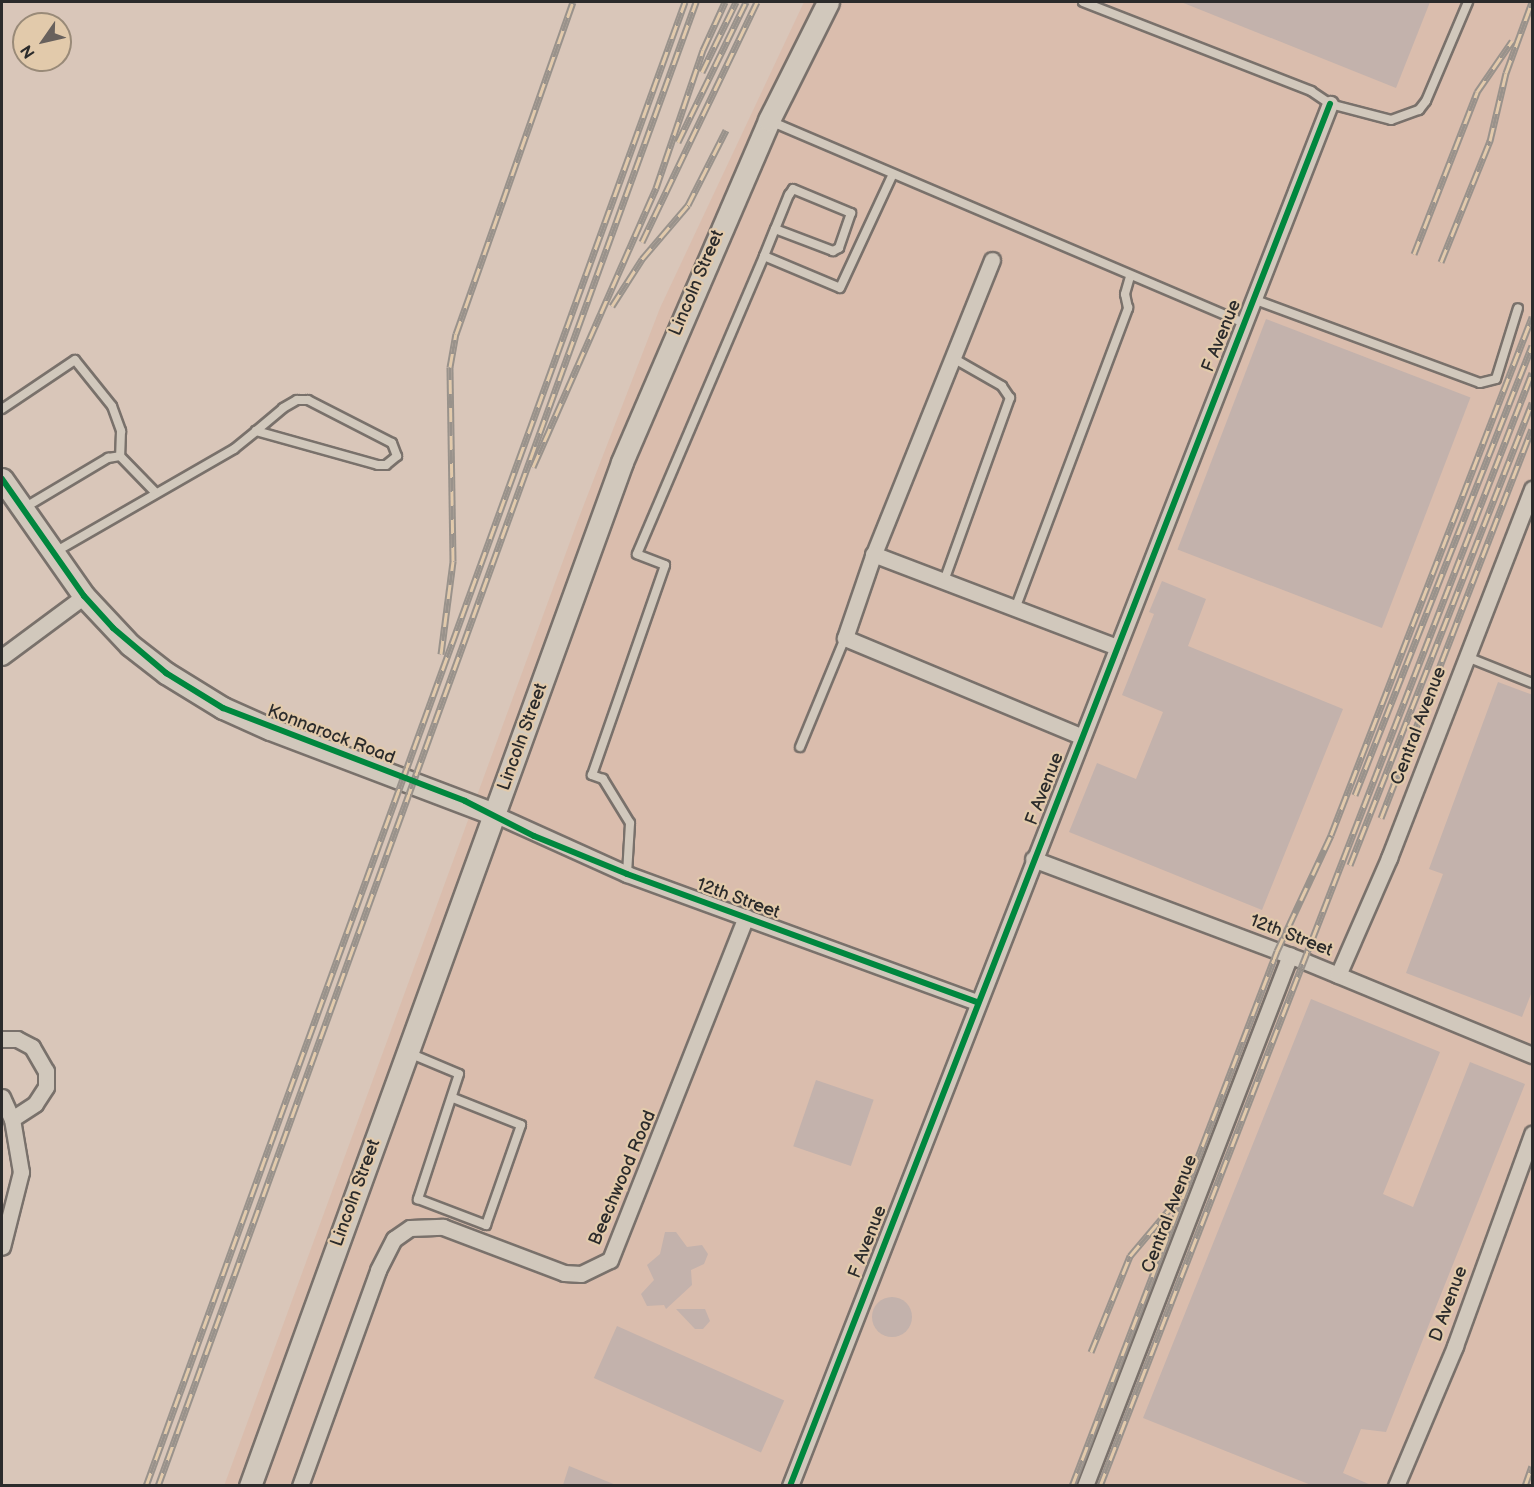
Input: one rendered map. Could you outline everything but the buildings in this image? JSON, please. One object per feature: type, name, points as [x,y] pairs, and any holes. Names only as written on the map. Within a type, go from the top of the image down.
[{"type":"main road","name":"Lincoln Street","points":[[250,1485],[622,462],[769,120],[828,2]]},
{"type":"main road","name":"Konnarock Road","points":[[2,479],[84,596],[145,658],[224,708],[494,814]]},
{"type":"street","name":"F Avenue","points":[[790,1485],[976,1002],[1330,104]]},
{"type":"street","points":[[992,260],[873,554],[845,639],[1081,736]]},
{"type":"street","name":"Central Avenue","points":[[1338,975],[1533,489]]},
{"type":"street","points":[[873,554],[1117,647]]},
{"type":"street","points":[[2,657],[84,596]]},
{"type":"street","name":"12th Street","points":[[494,814],[534,836],[627,874],[976,1002]]},
{"type":"street","name":"12th Street","points":[[1033,859],[1290,955],[1532,1054]]},
{"type":"street","name":"Beechwood Road","points":[[300,1485],[378,1270],[394,1239],[410,1228],[443,1227],[564,1273],[581,1274],[610,1260],[746,917]]},
{"type":"street","name":"Central Avenue","points":[[1085,1485],[1290,955]]},
{"type":"street","points":[[2,1039],[17,1039],[32,1047],[46,1071],[46,1086],[35,1104],[12,1119]]},
{"type":"street","points":[[2,1097],[12,1119],[21,1172],[2,1247]]},
{"type":"street","name":"D Avenue","points":[[1396,1485],[1455,1346],[1533,1134]]},
{"type":"lane","points":[[1083,2],[1311,91],[1330,104],[1380,119],[1419,110],[1435,86],[1468,2]]},
{"type":"lane","points":[[769,120],[892,176],[1244,323]]},
{"type":"lane","points":[[764,256],[840,288],[892,176]]},
{"type":"lane","points":[[627,874],[630,823],[603,779],[592,775],[665,566],[637,554],[775,229],[794,189],[851,213],[839,248],[833,251],[775,229]]},
{"type":"lane","points":[[1015,609],[1128,308],[1125,294],[1130,276]]},
{"type":"lane","points":[[1253,299],[1480,383],[1496,379],[1518,308]]},
{"type":"lane","points":[[944,581],[1010,398],[1002,386],[953,358]]},
{"type":"lane","points":[[2,409],[75,360],[112,406],[121,430],[120,456],[155,492]]},
{"type":"lane","points":[[54,553],[234,448],[256,431],[297,400],[308,400],[392,443],[397,456],[386,465],[378,465],[256,431]]},
{"type":"lane","points":[[23,509],[99,463],[120,456]]},
{"type":"lane","points":[[800,747],[845,639]]},
{"type":"lane","points":[[1467,657],[1533,683]]},
{"type":"lane","points":[[408,1053],[459,1074],[418,1199],[486,1225],[521,1125],[453,1098]]},
{"type":"shaded area","points":[[804,2],[1532,2],[1532,1485],[224,1486],[578,520],[660,308]]},
{"type":"railway","points":[[441,654],[453,561],[450,367],[456,334],[573,2]]},
{"type":"railway","points":[[146,1486],[685,2]]},
{"type":"railway","points":[[158,1486],[696,2]]},
{"type":"railway","points":[[533,467],[656,188],[703,50],[725,2]]},
{"type":"railway","points":[[702,72],[736,2]]},
{"type":"railway","points":[[678,142],[746,2]]},
{"type":"railway","points":[[642,242],[757,2]]},
{"type":"railway","points":[[1441,262],[1490,141],[1506,73],[1532,2]]},
{"type":"railway","points":[[1414,254],[1477,92],[1512,41]]},
{"type":"railway","points":[[612,306],[642,259],[688,205],[726,130]]},
{"type":"railway","points":[[1072,1486],[1277,951],[1331,835],[1532,317]]},
{"type":"railway","points":[[1355,795],[1532,346]]},
{"type":"railway","points":[[1100,1486],[1532,373]]},
{"type":"railway","points":[[1350,865],[1532,402]]},
{"type":"railway","points":[[1381,818],[1532,429]]},
{"type":"railway","points":[[1091,1352],[1130,1256],[1173,1205]]},
{"type":"railway","points":[[1525,1486],[1532,1466]]},
{"type":"cycle path","points":[[790,1486],[1330,104]]},
{"type":"cycle path","points":[[2,479],[84,596],[113,628],[166,673],[223,708],[465,801],[534,836],[627,874],[976,1002]]}]
